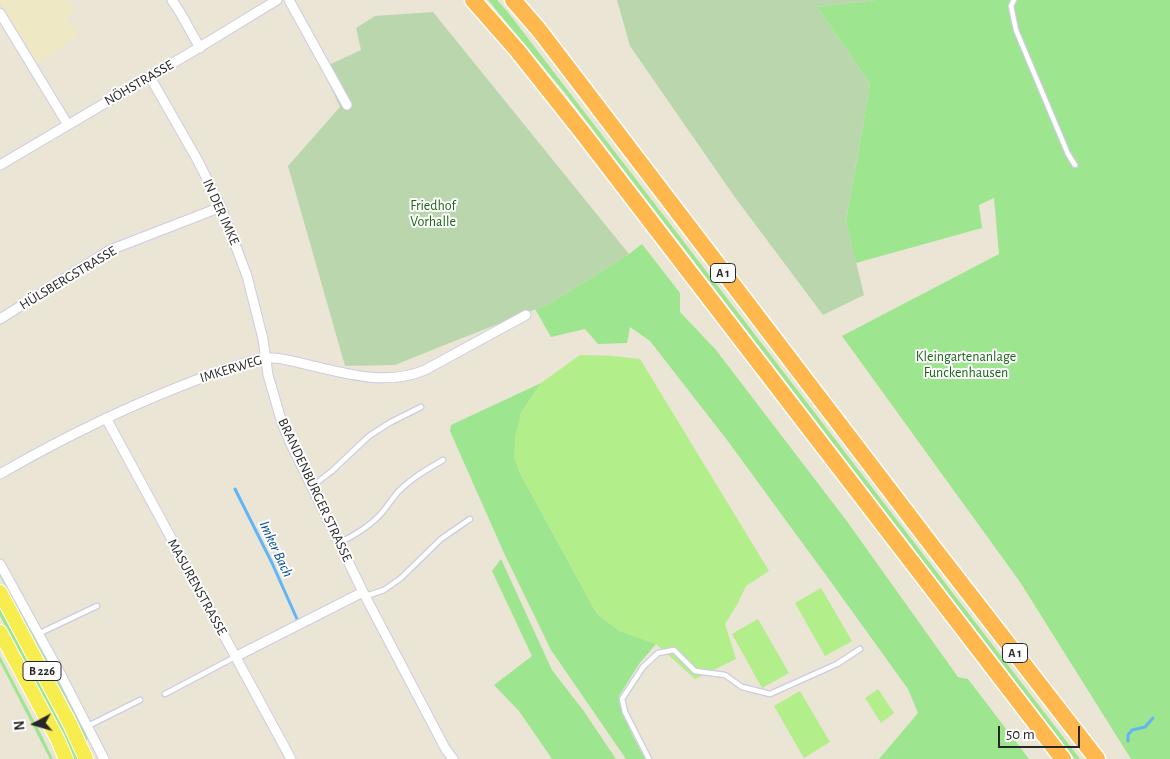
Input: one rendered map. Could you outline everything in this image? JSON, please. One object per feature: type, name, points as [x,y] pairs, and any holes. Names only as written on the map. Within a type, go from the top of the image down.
[{"type":"highway","name":"A 1","points":[[473,0],[517,50],[582,132],[1063,759]]},
{"type":"highway","name":"A 1","points":[[513,0],[538,30],[1097,759]]},
{"type":"main road","name":"B 226","points":[[0,592],[71,726],[86,759]]},
{"type":"main road","name":"B 226","points":[[0,632],[58,740],[66,759]]},
{"type":"street","points":[[172,0],[200,48]]},
{"type":"street","name":"NÖHSTRASSE","points":[[0,165],[200,48],[277,0]]},
{"type":"street","points":[[289,0],[347,104]]},
{"type":"street","points":[[0,13],[68,125]]},
{"type":"street","name":"IN DER IMKE","points":[[150,77],[198,161],[221,207],[247,276],[263,339],[265,358]]},
{"type":"street","name":"HÜLSBERGSTRASSE","points":[[0,319],[110,250],[221,207]]},
{"type":"street","name":"IMKERWEG","points":[[0,474],[106,418],[219,371],[265,358],[278,358],[343,373],[382,378],[415,374],[526,315]]},
{"type":"street","name":"BRANDENBURGER STRASSE","points":[[265,358],[282,423],[311,487],[363,592],[445,748],[453,759]]},
{"type":"street","name":"MASURENSTRASSE","points":[[106,418],[236,657],[288,758]]},
{"type":"street","points":[[0,564],[104,759]]},
{"type":"street","points":[[236,657],[363,592]]},
{"type":"lane","points":[[1014,0],[1011,6],[1016,30],[1068,154],[1075,164]]},
{"type":"lane","points":[[311,487],[332,471],[369,436],[391,422],[421,407]]},
{"type":"lane","points":[[339,543],[366,528],[379,516],[399,491],[416,476],[443,460]]},
{"type":"lane","points":[[363,592],[369,595],[384,590],[401,578],[441,539],[470,519]]},
{"type":"lane","points":[[38,634],[97,606]]},
{"type":"lane","points":[[649,759],[625,712],[622,699],[643,667],[658,653],[674,650],[695,671],[725,675],[742,687],[770,694],[836,664],[860,649]]},
{"type":"lane","points":[[165,694],[236,657]]},
{"type":"lane","points":[[87,726],[140,700]]},
{"type":"shaded area","points":[[0,0],[67,0],[75,11],[66,17],[78,36],[37,64],[0,3]]},
{"type":"green space","points":[[488,0],[497,0],[507,11],[1080,759],[1075,759],[565,93]]},
{"type":"green space","points":[[617,0],[876,0],[817,7],[870,84],[846,221],[864,295],[823,315],[734,196],[630,46]]},
{"type":"green space","name":"Kleingartenanlage Funckenhausen","points":[[876,0],[1170,0],[1170,759],[1131,759],[1020,582],[842,336],[999,254],[994,198],[979,205],[982,228],[856,263],[846,221],[870,84],[817,7]]},
{"type":"green space","name":"Friedhof Vorhalle","points":[[433,12],[629,254],[549,304],[395,365],[345,366],[288,166],[340,107],[322,68],[361,50],[356,28],[375,16]]},
{"type":"green space","points":[[642,244],[680,293],[680,312],[716,350],[846,520],[958,677],[968,679],[1029,759],[879,759],[918,713],[908,689],[727,440],[650,341],[630,327],[627,343],[598,344],[585,329],[551,337],[535,309],[549,304]]},
{"type":"green space","points":[[580,355],[640,359],[769,571],[746,586],[725,624],[736,659],[695,679],[656,644],[620,631],[597,614],[520,473],[514,456],[515,437],[521,413],[541,383]]},
{"type":"green space","points":[[541,383],[521,413],[514,456],[520,473],[597,614],[620,631],[656,644],[639,664],[619,696],[630,730],[645,759],[626,759],[551,650],[504,553],[450,431],[451,425]]},
{"type":"green space","points":[[501,559],[552,670],[583,710],[616,759],[552,759],[519,711],[494,685],[532,656],[492,571]]},
{"type":"green space","points":[[0,571],[65,691],[88,738],[86,741],[75,716],[0,576]]},
{"type":"green space","points":[[821,588],[852,641],[825,656],[795,603]]},
{"type":"green space","points":[[0,606],[61,719],[79,759],[74,759],[0,616]]},
{"type":"green space","points":[[758,619],[789,673],[762,688],[732,634]]},
{"type":"green space","points":[[0,656],[53,759],[50,759],[0,662]]},
{"type":"green space","points":[[878,689],[894,713],[881,723],[865,698]]},
{"type":"green space","points":[[800,691],[830,742],[804,758],[774,706]]},
{"type":"waterway","name":"Imker Bach","points":[[235,489],[272,563],[297,619]]},
{"type":"waterway","points":[[1128,741],[1128,735],[1132,730],[1145,727],[1153,718]]}]
